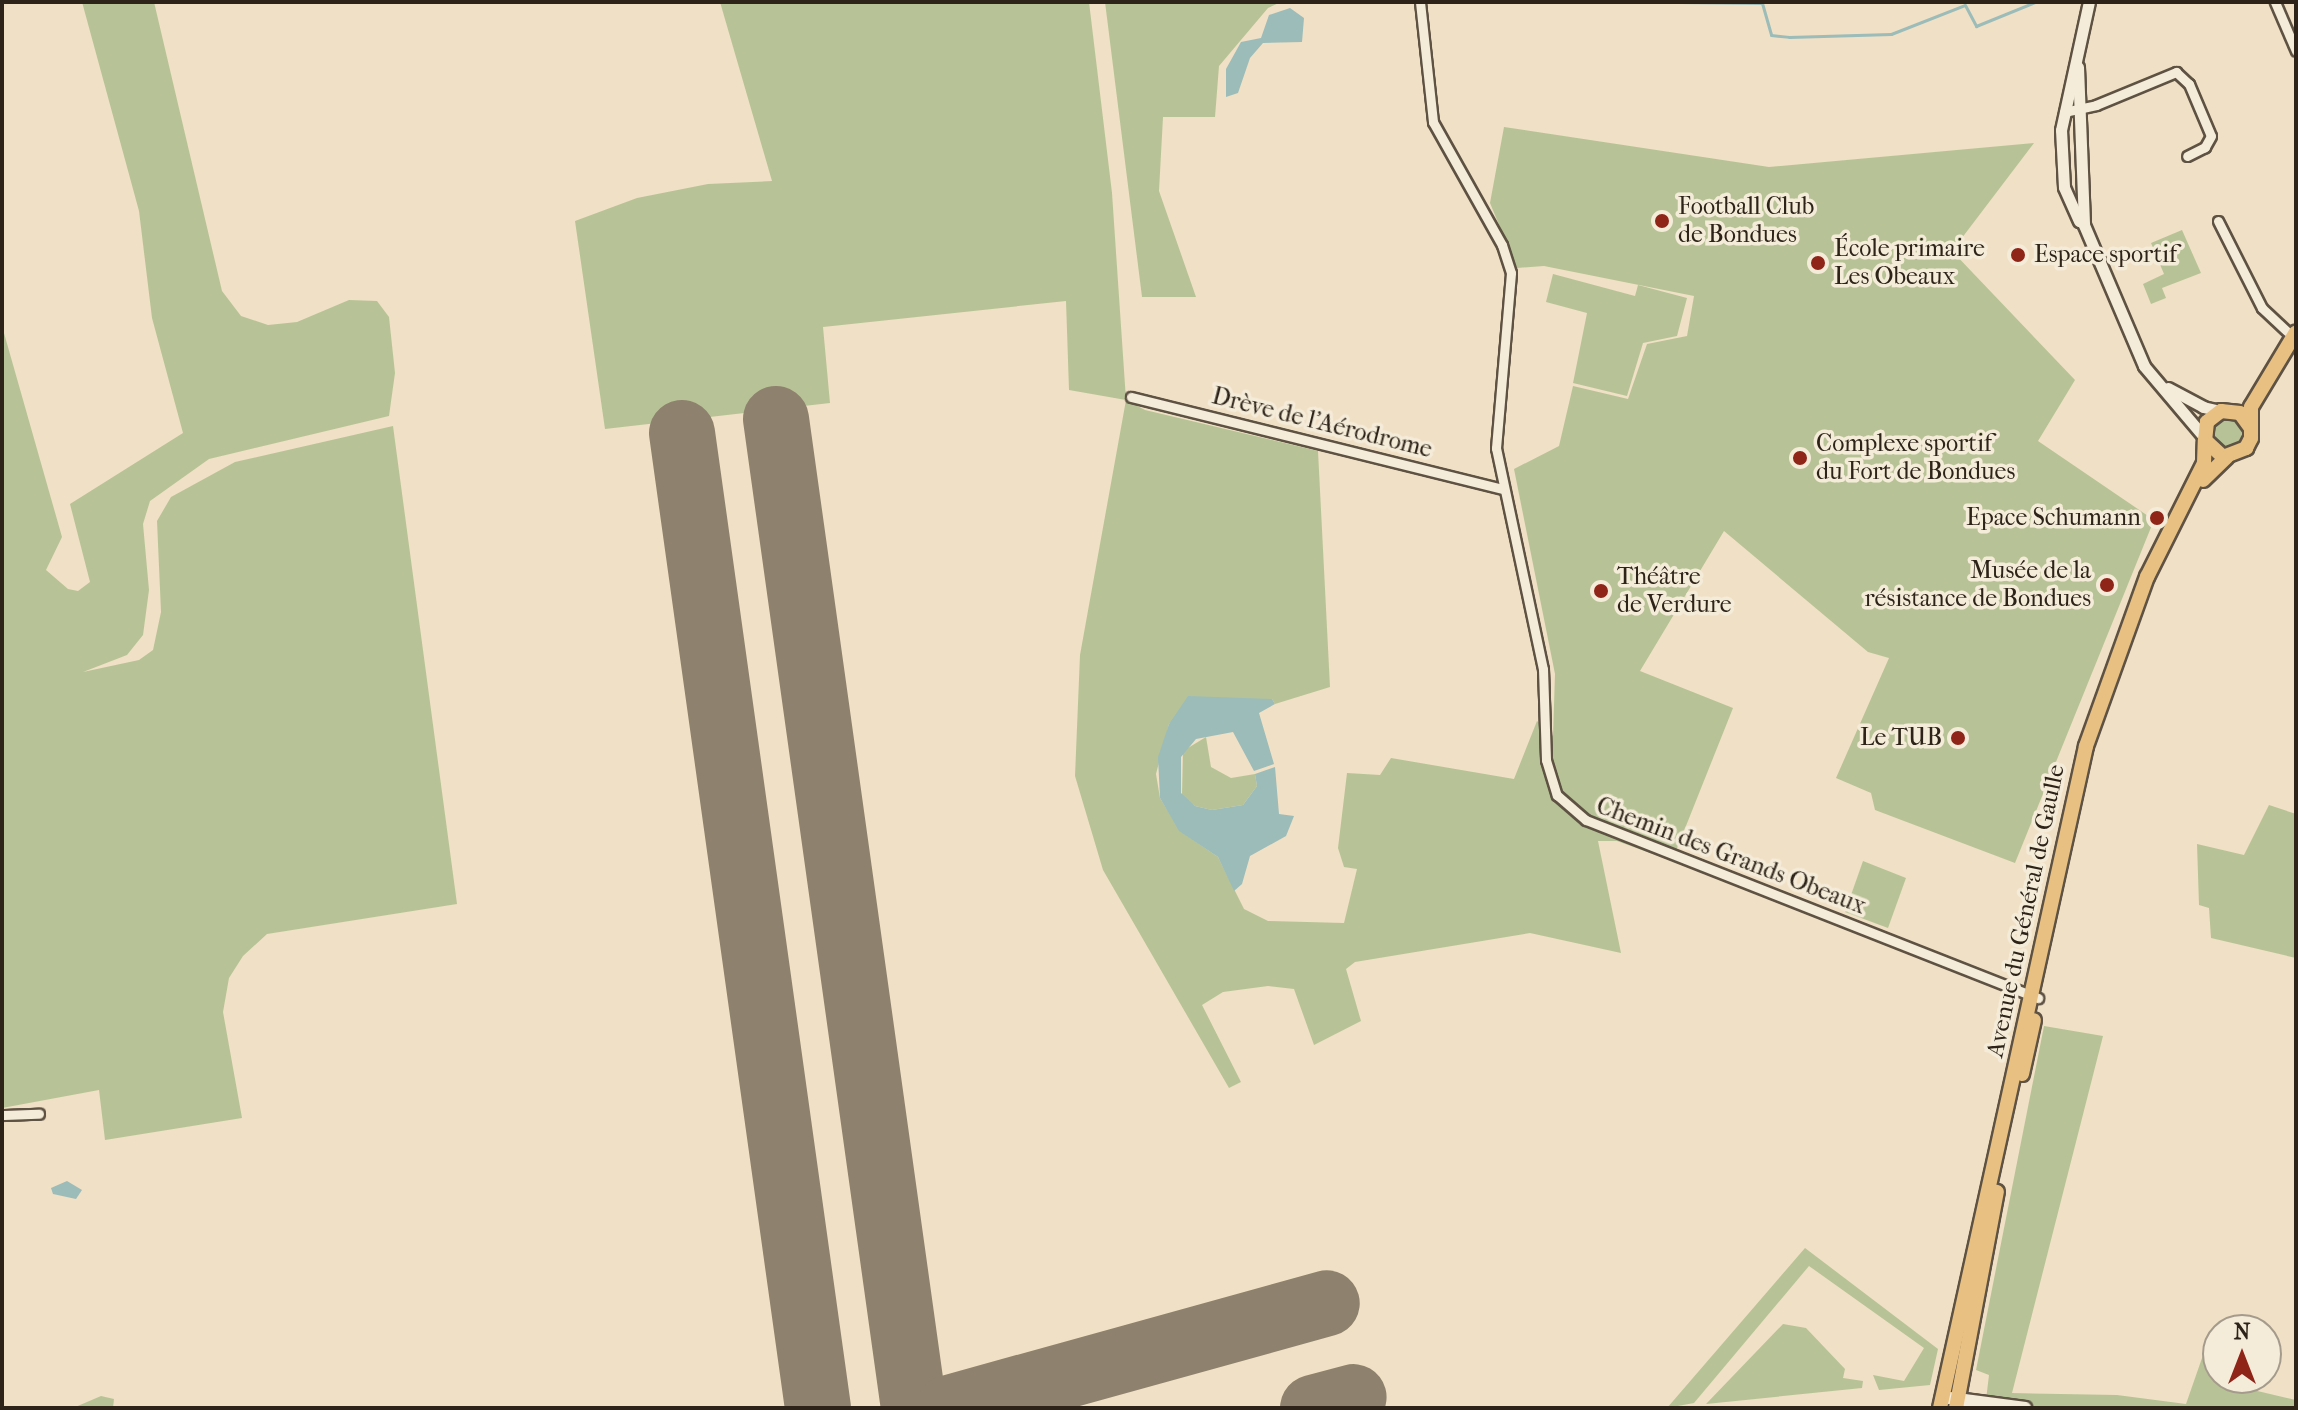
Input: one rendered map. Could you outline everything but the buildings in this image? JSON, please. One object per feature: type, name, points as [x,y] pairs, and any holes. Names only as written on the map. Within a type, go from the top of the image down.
[{"type":"main road","points":[[2292,332],[2242,401],[2207,422],[2204,438],[2213,452],[2227,457],[2246,448],[2253,402],[2292,332],[2296,317]]},
{"type":"main road","points":[[2225,410],[2243,415],[2250,427]]},
{"type":"main road","name":"Avenue du Général de Gaulle","points":[[1957,1405],[2034,996],[2094,718],[2147,577],[2204,463],[2204,438]]},
{"type":"main road","name":"Avenue du Général de Gaulle","points":[[1941,1403],[2079,802],[2115,678],[2188,506],[2210,469],[2227,457]]},
{"type":"main road","points":[[1941,1403],[2025,1408]]},
{"type":"street","name":"Chemin des Grands Obeaux","points":[[1420,2],[1433,122],[1502,245],[1511,273],[1495,433],[1502,489],[1543,669],[1547,769],[1568,810],[2034,996]]},
{"type":"street","points":[[2089,2],[2078,67],[2064,112],[2064,187],[2144,366],[2204,438]]},
{"type":"street","points":[[2275,2],[2296,51]]},
{"type":"street","points":[[2078,67],[2081,211],[2089,238]]},
{"type":"street","points":[[2064,112],[2169,73],[2184,75],[2211,136],[2205,147],[2187,156]]},
{"type":"street","points":[[2218,221],[2262,308],[2292,332]]},
{"type":"street","points":[[2144,366],[2180,396],[2225,410]]},
{"type":"street","name":"Drève de l'Aérodrome","points":[[1131,397],[1502,489]]},
{"type":"street","points":[[2,1115],[39,1114]]},
{"type":"green space","points":[[82,2],[154,2],[222,291],[241,316],[268,325],[297,322],[349,300],[377,301],[389,317],[395,373],[389,416],[209,459],[150,501],[143,524],[149,590],[143,635],[127,655],[83,672],[139,660],[153,650],[161,612],[157,521],[171,497],[235,462],[393,426],[457,904],[267,934],[243,956],[229,978],[223,1012],[242,1118],[105,1140],[99,1090],[2,1108],[2,326],[62,537],[46,570],[68,589],[78,591],[90,582],[70,504],[183,433],[152,318],[139,211]]},
{"type":"green space","points":[[720,2],[1089,2],[1112,193],[1126,400],[1069,390],[1066,301],[823,327],[830,403],[605,429],[575,221],[637,198],[708,184],[772,181]]},
{"type":"green space","points":[[1105,2],[1281,2],[1268,8],[1219,66],[1215,117],[1163,117],[1159,191],[1196,297],[1142,297]]},
{"type":"green space","points":[[1504,127],[1769,167],[2034,143],[1952,251],[2075,380],[2038,441],[2154,520],[2015,863],[1875,810],[1871,793],[1836,778],[1889,658],[1868,652],[1724,531],[1640,671],[1733,708],[1672,861],[1617,841],[1598,841],[1621,953],[1530,933],[1355,962],[1346,969],[1361,1021],[1314,1045],[1294,989],[1268,986],[1223,992],[1202,1005],[1241,1082],[1229,1088],[1103,870],[1075,776],[1080,655],[1126,400],[1145,410],[1318,451],[1330,687],[1275,704],[1272,699],[1185,707],[1169,724],[1156,774],[1160,798],[1180,831],[1218,857],[1244,909],[1268,921],[1344,923],[1357,869],[1344,867],[1338,848],[1347,773],[1380,775],[1391,758],[1514,779],[1537,721],[1553,736],[1555,674],[1514,469],[1559,446],[1573,386],[1628,399],[1647,344],[1687,336],[1694,296],[1544,266],[1517,268],[1490,203]]},
{"type":"green space","points":[[2182,230],[2201,273],[2162,288],[2166,298],[2151,304],[2143,284],[2164,274],[2151,243]]},
{"type":"green space","points":[[1553,274],[1635,296],[1638,285],[1687,298],[1677,336],[1643,343],[1627,396],[1573,383],[1587,313],[1546,302]]},
{"type":"green space","points":[[2227,418],[2238,422],[2242,433],[2238,444],[2227,448],[2216,444],[2212,433],[2216,422]]},
{"type":"green space","points":[[1206,737],[1211,767],[1231,778],[1255,774],[1257,786],[1243,805],[1212,810],[1195,806],[1182,796],[1183,751]]},
{"type":"green space","points":[[2269,805],[2296,814],[2296,958],[2211,938],[2209,908],[2199,905],[2197,844],[2244,855]]},
{"type":"green space","points":[[1863,861],[1906,878],[1888,928],[1845,912]]},
{"type":"green space","points":[[2044,1026],[2103,1036],[2012,1393],[2117,1395],[2186,1404],[2202,1358],[2202,1394],[2270,1394],[2296,1400],[2296,1408],[1985,1408],[1989,1375],[1976,1370]]},
{"type":"green space","points":[[1805,1248],[1938,1349],[1930,1385],[1879,1390],[1873,1375],[1904,1381],[1924,1348],[1809,1266],[1694,1403],[1667,1408]]},
{"type":"green space","points":[[1783,1324],[1806,1328],[1845,1369],[1843,1378],[1863,1381],[1862,1388],[1706,1404]]},
{"type":"green space","points":[[101,1396],[114,1399],[113,1408],[73,1408]]},
{"type":"water","points":[[1290,8],[1304,18],[1302,42],[1263,43],[1250,58],[1238,93],[1226,97],[1226,69],[1241,42],[1261,38],[1269,15]]},
{"type":"water","points":[[1188,696],[1272,699],[1275,704],[1259,713],[1274,764],[1254,771],[1233,732],[1196,739],[1181,757],[1181,793],[1195,806],[1212,810],[1243,805],[1257,786],[1255,774],[1275,767],[1279,814],[1294,816],[1286,836],[1250,856],[1242,884],[1234,891],[1218,857],[1179,831],[1160,798],[1158,757],[1169,724]]},
{"type":"water","points":[[67,1181],[82,1190],[76,1199],[53,1194],[51,1188]]},
{"type":"waterway","points":[[1625,2],[1647,2]]},
{"type":"waterway","points":[[1677,2],[1762,3],[1771,35],[1789,37],[1891,34],[1965,5],[1976,26],[2035,2]]},
{"type":"runway","points":[[776,419],[914,1408]]},
{"type":"runway","points":[[682,433],[818,1408]]},
{"type":"runway","points":[[949,1408],[1327,1303]]},
{"type":"runway","points":[[1313,1408],[1354,1397]]},
{"type":"place","name":"Football Club de Bondues","points":[[1662,221]]},
{"type":"place","name":"Espace sportif","points":[[2018,255]]},
{"type":"place","name":"École primaire Les Obeaux","points":[[1818,263]]},
{"type":"place","name":"Complexe sportif du Fort de Bondues","points":[[1800,458]]},
{"type":"place","name":"Epace Schumann","points":[[2157,518]]},
{"type":"place","name":"Musée de la résistance de Bondues","points":[[2107,585]]},
{"type":"place","name":"Théâtre de Verdure","points":[[1601,591]]},
{"type":"place","name":"Le TUB","points":[[1958,738]]}]
